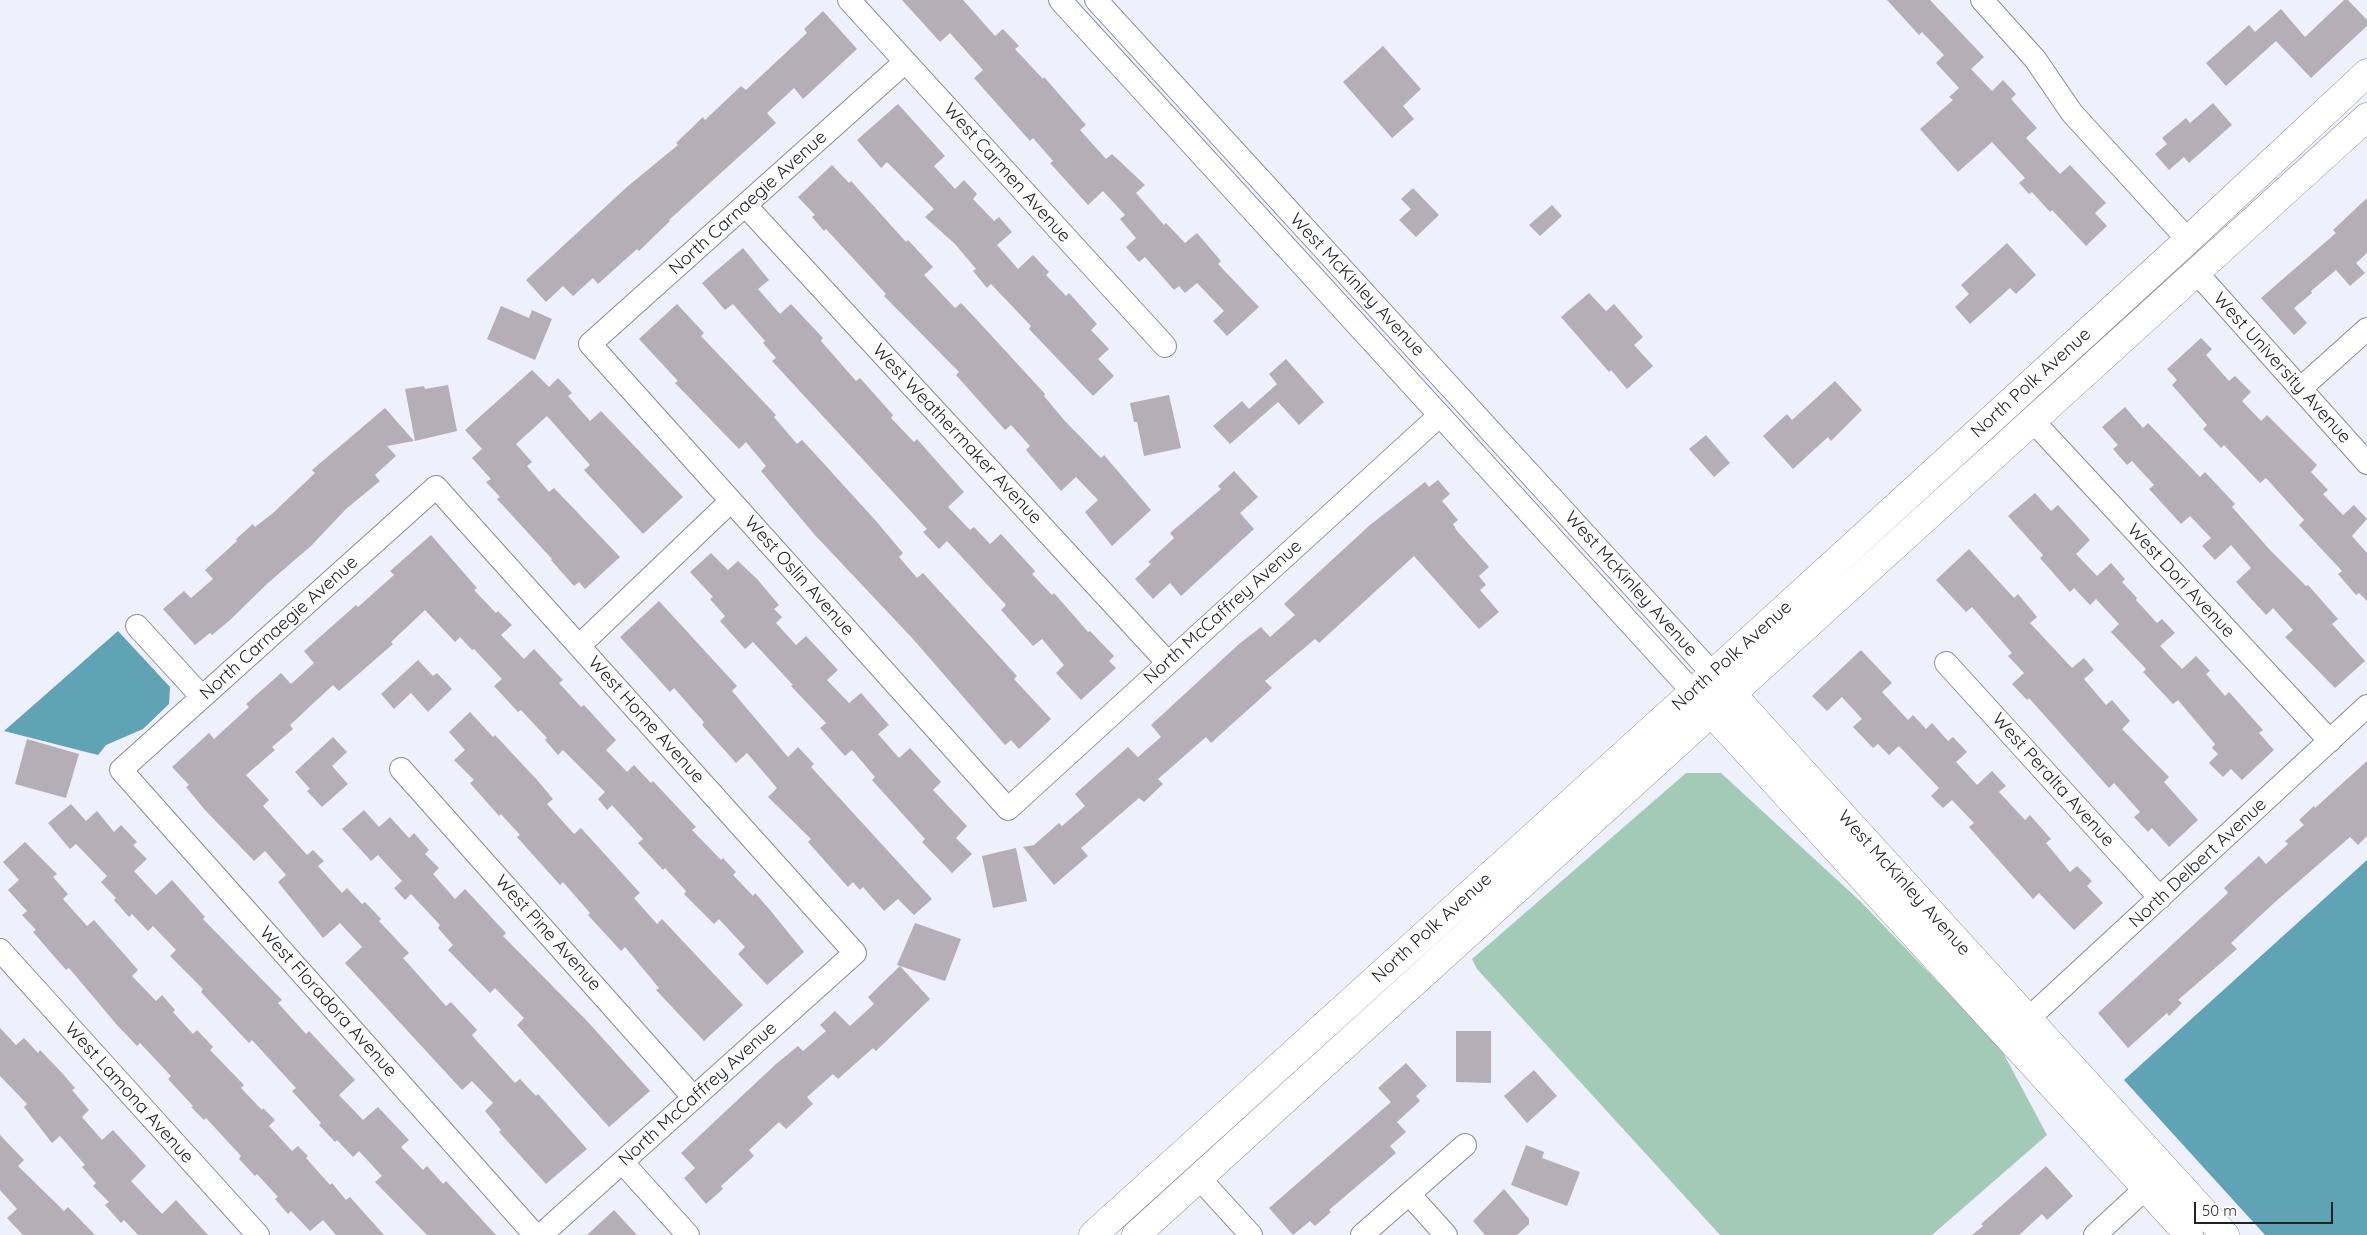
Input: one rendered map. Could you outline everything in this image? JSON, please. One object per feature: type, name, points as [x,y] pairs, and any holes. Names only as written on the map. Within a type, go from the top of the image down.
[{"type":"main road","name":"North Polk Avenue","points":[[1093,1235],[1713,674],[2188,240],[2367,73]]},
{"type":"main road","name":"North Polk Avenue","points":[[1136,1235],[2367,117]]},
{"type":"main road","points":[[2197,273],[2197,260],[2202,245],[2266,186],[2302,133]]},
{"type":"main road","name":"West McKinley Avenue","points":[[1713,674],[2225,1235]]},
{"type":"main road","name":"West McKinley Avenue","points":[[1693,692],[2189,1235]]},
{"type":"main road","points":[[1200,1178],[1205,1150],[1304,1060],[1312,1037]]},
{"type":"main road","points":[[2146,1188],[2165,1192],[2207,1235]]},
{"type":"street","name":"West Carmen Avenue","points":[[849,0],[1165,346]]},
{"type":"street","name":"West McKinley Avenue","points":[[1060,0],[1693,692]]},
{"type":"street","name":"West McKinley Avenue","points":[[1096,0],[1713,674]]},
{"type":"street","points":[[1982,0],[2035,59],[2072,113],[2188,240]]},
{"type":"street","name":"North Carnaegie Avenue","points":[[590,344],[905,62]]},
{"type":"street","name":"West Weathermaker Avenue","points":[[746,205],[1168,663]]},
{"type":"street","name":"West University Avenue","points":[[2197,273],[2367,463]]},
{"type":"street","points":[[2300,389],[2367,330]]},
{"type":"street","name":"West Oslin Avenue","points":[[590,344],[1008,809]]},
{"type":"street","name":"North McCaffrey Avenue","points":[[1008,809],[1439,416]]},
{"type":"street","name":"West Dori Avenue","points":[[2033,421],[2330,741]]},
{"type":"street","name":"North Carnaegie Avenue","points":[[121,770],[436,487]]},
{"type":"street","name":"West Home Avenue","points":[[436,487],[855,953]]},
{"type":"street","points":[[579,646],[731,500]]},
{"type":"street","points":[[1555,540],[1563,534],[1573,539],[1605,569],[1642,595]]},
{"type":"street","points":[[136,626],[202,697]]},
{"type":"street","name":"West Peralta Avenue","points":[[1946,663],[2160,898]]},
{"type":"street","name":"North Delbert Avenue","points":[[2028,1018],[2367,706]]},
{"type":"street","name":"West Pine Avenue","points":[[401,769],[694,1098]]},
{"type":"street","name":"West Floradora Avenue","points":[[121,770],[535,1235]]},
{"type":"street","name":"West Lamona Avenue","points":[[0,950],[258,1235]]},
{"type":"street","name":"North McCaffrey Avenue","points":[[541,1235],[855,953]]},
{"type":"street","points":[[1362,1235],[1465,1145]]},
{"type":"street","points":[[622,1162],[688,1235]]},
{"type":"street","points":[[1200,1178],[1251,1235]]},
{"type":"street","points":[[2095,1235],[2146,1188]]},
{"type":"street","points":[[1408,1194],[1446,1235]]},
{"type":"green space","points":[[1686,773],[1721,773],[1861,902],[2000,1047],[2047,1135],[1932,1235],[1720,1235],[1477,969],[1472,959]]},
{"type":"water","points":[[118,631],[170,687],[169,704],[143,729],[106,745],[98,755],[4,731]]},
{"type":"water","points":[[2367,860],[2367,1235],[2265,1235],[2124,1080]]},
{"type":"building","points":[[902,0],[963,0],[995,36],[1003,29],[1019,46],[1015,49],[1043,79],[1044,77],[1086,125],[1080,130],[1106,159],[1112,154],[1145,185],[1136,193],[1164,225],[1166,223],[1185,243],[1197,233],[1221,261],[1218,264],[1259,307],[1227,336],[1213,321],[1224,311],[1197,283],[1185,293],[1179,286],[1174,290],[1145,257],[1139,262],[1126,247],[1136,238],[1120,219],[1125,215],[1103,191],[1088,205],[1050,163],[1053,161],[1033,138],[1030,141],[974,78],[983,70],[950,33],[940,42]]},
{"type":"building","points":[[1887,0],[1930,0],[1984,57],[1971,69],[1992,91],[2003,80],[2016,94],[2011,99],[2037,128],[2026,138],[2060,174],[2070,165],[2106,203],[2095,213],[2107,226],[2086,246],[2052,210],[2050,212],[2032,192],[2029,194],[2019,183],[2025,178],[1992,142],[1958,172],[1920,129],[1953,100],[1949,97],[1959,88],[1936,63],[1944,55],[1922,32],[1919,35]]},
{"type":"building","points":[[2344,0],[2348,0],[2367,20],[2367,26],[2311,78],[2276,41],[2226,86],[2206,63],[2249,25],[2255,32],[2281,9],[2305,37]]},
{"type":"building","points":[[823,11],[857,49],[803,99],[794,88],[767,113],[776,123],[669,220],[639,251],[637,249],[598,284],[593,278],[573,296],[563,286],[546,302],[526,280],[628,186],[678,145],[676,143],[703,117],[705,120],[741,86],[746,90],[807,33],[804,29]]},
{"type":"building","points":[[1383,46],[1421,89],[1403,106],[1414,119],[1392,138],[1343,82]]},
{"type":"building","points":[[2213,103],[2232,125],[2189,163],[2184,157],[2169,170],[2155,154],[2167,144],[2162,138],[2186,118],[2190,123]]},
{"type":"building","points":[[898,104],[945,156],[934,166],[955,189],[964,180],[977,194],[973,199],[994,221],[999,217],[1012,232],[997,245],[1018,269],[1033,255],[1049,272],[1046,275],[1066,296],[1069,293],[1097,324],[1091,330],[1109,349],[1098,359],[1114,376],[1093,396],[1029,329],[1031,326],[991,284],[987,288],[973,271],[976,269],[955,244],[925,217],[934,209],[887,162],[881,168],[857,140]]},
{"type":"building","points":[[832,165],[849,183],[851,181],[906,242],[908,240],[933,267],[924,275],[955,308],[961,303],[1045,394],[1044,396],[1064,420],[1101,458],[1104,455],[1151,510],[1112,546],[1085,512],[1098,500],[1076,477],[1061,491],[1026,450],[1030,446],[1011,425],[1005,430],[956,375],[959,372],[884,296],[886,294],[826,229],[824,231],[812,217],[815,215],[798,197]]},
{"type":"building","points":[[1413,188],[1439,215],[1416,237],[1399,220],[1411,209],[1401,199]]},
{"type":"building","points":[[2367,198],[2367,253],[2356,263],[2365,273],[2350,286],[2336,270],[2311,291],[2312,293],[2294,308],[2307,323],[2294,335],[2261,298],[2336,233],[2333,230]]},
{"type":"building","points":[[1552,205],[1562,216],[1540,236],[1529,225]]},
{"type":"building","points":[[2007,243],[2036,275],[2016,294],[2010,288],[1970,324],[1955,307],[1969,294],[1961,285]]},
{"type":"building","points":[[743,248],[769,280],[758,289],[780,314],[791,304],[823,338],[821,341],[856,381],[860,378],[893,415],[891,418],[914,442],[917,439],[964,492],[948,507],[970,530],[974,527],[990,544],[1001,534],[1035,571],[1032,574],[1052,595],[1054,593],[1088,632],[1090,631],[1114,656],[1109,661],[1116,668],[1081,700],[1056,673],[1064,665],[1042,639],[1033,646],[1001,610],[1006,605],[947,541],[939,549],[923,532],[927,529],[772,361],[776,358],[763,343],[765,341],[733,304],[725,310],[702,283]]},
{"type":"building","points":[[1589,293],[1606,311],[1614,304],[1643,337],[1634,345],[1653,366],[1627,389],[1611,370],[1609,372],[1561,317]]},
{"type":"building","points":[[677,304],[704,333],[701,336],[776,415],[774,417],[797,444],[802,440],[876,521],[903,553],[899,557],[917,578],[923,573],[1017,676],[1014,679],[1051,719],[1019,749],[1011,740],[1005,745],[913,639],[814,534],[761,471],[766,466],[746,442],[739,449],[675,383],[678,381],[639,339]]},
{"type":"building","points":[[501,306],[529,318],[532,310],[552,319],[535,360],[487,339]]},
{"type":"building","points":[[2201,338],[2212,349],[2206,355],[2229,381],[2235,376],[2251,392],[2242,401],[2261,421],[2267,415],[2317,465],[2311,472],[2328,490],[2323,494],[2343,515],[2354,505],[2367,519],[2352,536],[2367,553],[2367,601],[2359,593],[2356,595],[2338,574],[2342,571],[2299,525],[2304,520],[2266,478],[2260,483],[2224,445],[2221,448],[2203,429],[2207,425],[2172,385],[2177,380],[2167,369]]},
{"type":"building","points":[[1286,359],[1324,402],[1299,425],[1278,402],[1230,444],[1213,426],[1242,401],[1249,409],[1277,384],[1269,374]]},
{"type":"building","points":[[532,370],[549,387],[558,378],[572,393],[568,396],[590,421],[601,411],[683,497],[643,534],[584,470],[590,465],[547,416],[516,444],[532,462],[527,466],[549,492],[554,488],[620,557],[585,589],[579,582],[574,586],[497,499],[500,497],[486,482],[491,479],[472,458],[482,449],[465,430]]},
{"type":"building","points":[[1835,381],[1862,410],[1831,441],[1828,437],[1793,469],[1763,436],[1787,414],[1792,420]]},
{"type":"building","points":[[448,385],[457,431],[415,441],[405,389],[424,386],[425,389]]},
{"type":"building","points":[[1169,395],[1181,448],[1144,456],[1137,422],[1134,422],[1130,403]]},
{"type":"building","points":[[2125,407],[2143,428],[2148,423],[2200,477],[2205,472],[2235,504],[2232,507],[2270,550],[2306,586],[2308,585],[2338,619],[2332,624],[2365,661],[2335,688],[2285,637],[2293,630],[2273,608],[2266,615],[2236,582],[2251,568],[2231,545],[2215,560],[2202,546],[2211,538],[2190,516],[2181,524],[2149,489],[2154,485],[2132,461],[2127,465],[2113,449],[2118,445],[2102,427]]},
{"type":"building","points":[[385,408],[414,441],[387,446],[396,456],[375,475],[380,481],[346,509],[311,546],[268,583],[230,620],[212,635],[210,633],[195,645],[163,609],[184,591],[191,598],[213,579],[205,570],[237,541],[236,539],[253,524],[255,527],[273,513],[315,473],[312,470]]},
{"type":"building","points":[[1706,435],[1730,463],[1714,477],[1689,449]]},
{"type":"building","points":[[1234,471],[1258,497],[1240,513],[1254,529],[1181,596],[1170,583],[1153,599],[1135,579],[1151,564],[1148,562],[1174,538],[1170,533],[1221,489],[1218,486]]},
{"type":"building","points":[[1438,480],[1450,494],[1442,501],[1458,520],[1453,524],[1457,531],[1489,567],[1479,576],[1486,585],[1480,590],[1499,612],[1479,629],[1414,556],[1319,643],[1315,639],[1265,681],[1272,688],[1211,743],[1206,737],[1158,779],[1163,784],[1144,802],[1139,798],[1081,848],[1088,856],[1054,885],[1023,847],[1034,845],[1059,823],[1062,826],[1085,806],[1075,794],[1128,747],[1138,757],[1161,737],[1151,725],[1239,644],[1261,627],[1270,637],[1295,615],[1284,604],[1370,525],[1425,482],[1429,487]]},
{"type":"building","points":[[2035,493],[2051,511],[2058,505],[2090,540],[2076,554],[2097,576],[2111,563],[2125,579],[2122,582],[2157,623],[2162,619],[2175,633],[2160,646],[2182,669],[2196,656],[2210,671],[2206,674],[2225,696],[2229,692],[2263,730],[2259,733],[2274,750],[2242,780],[2231,769],[2223,777],[2209,763],[2218,754],[2212,748],[2215,744],[2178,700],[2173,704],[2143,672],[2146,669],[2111,632],[2119,624],[2096,599],[2090,605],[2074,588],[2070,592],[2040,558],[2043,555],[2008,516]]},
{"type":"building","points":[[431,535],[477,588],[474,590],[496,613],[498,611],[512,625],[501,635],[524,659],[534,649],[563,680],[559,683],[581,707],[584,705],[616,740],[606,750],[627,772],[634,765],[651,783],[653,781],[696,827],[692,830],[721,860],[723,858],[736,872],[733,875],[753,896],[755,893],[804,952],[767,985],[738,954],[745,947],[719,919],[714,924],[684,894],[686,891],[638,843],[643,839],[612,805],[607,810],[598,799],[605,792],[563,750],[558,755],[545,740],[547,738],[521,710],[518,712],[494,686],[502,679],[460,637],[455,642],[425,610],[391,642],[393,644],[339,691],[333,685],[290,725],[293,729],[272,747],[275,750],[246,775],[269,800],[263,806],[307,855],[313,850],[324,861],[318,866],[342,893],[347,888],[362,904],[365,902],[381,919],[379,921],[409,953],[403,958],[446,1006],[451,1002],[477,1030],[472,1035],[476,1040],[515,1083],[520,1079],[536,1096],[538,1094],[587,1149],[546,1184],[499,1132],[501,1130],[485,1111],[493,1103],[472,1081],[462,1090],[345,963],[362,947],[340,923],[323,938],[278,882],[286,875],[265,851],[254,861],[205,810],[186,787],[189,785],[172,767],[209,733],[214,739],[249,707],[246,704],[281,673],[291,684],[314,663],[304,651],[356,605],[358,607],[394,575],[390,571]]},
{"type":"building","points":[[1969,549],[2014,598],[2018,594],[2037,617],[2030,623],[2072,668],[2084,658],[2094,670],[2084,679],[2106,705],[2112,700],[2130,721],[2122,729],[2169,777],[2164,782],[2198,820],[2169,847],[2152,828],[2148,832],[2134,817],[2140,812],[2114,783],[2109,788],[2029,698],[2027,700],[2012,684],[2024,673],[2008,656],[2012,653],[1972,607],[1966,612],[1936,580]]},
{"type":"building","points":[[711,553],[728,570],[738,561],[757,579],[779,605],[774,609],[782,617],[776,623],[796,645],[806,636],[838,670],[827,680],[849,703],[861,693],[889,725],[878,734],[899,758],[910,748],[941,782],[933,790],[967,826],[956,838],[972,854],[952,873],[922,842],[925,839],[872,780],[875,777],[852,750],[845,756],[820,728],[826,723],[791,686],[793,685],[753,642],[745,649],[720,621],[725,616],[710,599],[713,597],[690,572]]},
{"type":"building","points":[[659,601],[737,686],[732,691],[788,757],[798,747],[814,764],[811,767],[932,899],[914,915],[898,899],[884,911],[863,887],[860,890],[853,882],[848,887],[808,842],[811,839],[768,797],[777,788],[747,753],[736,763],[702,725],[704,722],[674,688],[670,692],[620,637]]},
{"type":"building","points":[[1861,650],[1892,683],[1882,692],[1908,720],[1913,715],[1926,729],[1932,723],[1948,741],[1953,737],[1967,752],[1956,762],[1977,785],[1992,771],[2006,786],[1999,792],[2025,820],[2030,815],[2051,839],[2046,843],[2070,872],[2077,866],[2092,881],[2087,886],[2103,903],[2074,930],[2039,893],[2033,899],[1969,827],[1974,823],[1952,800],[1943,808],[1931,796],[1939,788],[1899,746],[1889,755],[1878,744],[1873,748],[1853,727],[1862,719],[1842,697],[1827,711],[1812,696]]},
{"type":"building","points":[[418,660],[433,676],[437,673],[452,689],[428,712],[411,693],[394,709],[381,694]]},
{"type":"building","points":[[470,712],[493,737],[495,735],[538,781],[553,799],[547,804],[574,834],[581,828],[640,893],[634,898],[657,924],[662,919],[743,1005],[704,1041],[656,990],[659,988],[625,947],[621,951],[588,915],[590,913],[563,882],[560,885],[517,837],[520,835],[501,814],[499,816],[470,783],[474,780],[454,760],[465,750],[449,732]]},
{"type":"building","points":[[333,737],[347,752],[332,766],[348,784],[322,807],[307,791],[310,789],[295,772]]},
{"type":"building","points":[[27,739],[79,754],[66,798],[15,784]]},
{"type":"building","points":[[2367,761],[2367,836],[2358,845],[2350,837],[2274,903],[2231,943],[2237,949],[2178,1000],[2182,1003],[2169,1016],[2167,1013],[2128,1048],[2098,1013],[2228,893],[2224,888],[2259,856],[2266,864],[2288,844],[2285,841],[2304,825],[2299,820]]},
{"type":"building","points":[[71,804],[86,821],[97,811],[114,832],[121,825],[137,842],[133,845],[147,859],[134,871],[156,895],[172,880],[205,917],[203,919],[282,1000],[278,1003],[306,1034],[309,1031],[355,1080],[339,1095],[363,1120],[378,1107],[409,1140],[401,1147],[423,1170],[427,1166],[443,1184],[446,1181],[496,1235],[427,1235],[375,1182],[382,1176],[359,1151],[353,1157],[337,1140],[335,1142],[319,1125],[321,1123],[292,1091],[296,1088],[252,1040],[249,1043],[201,992],[203,989],[170,956],[176,950],[153,926],[148,931],[132,914],[129,917],[114,900],[116,898],[101,882],[107,876],[76,844],[70,849],[48,823]]},
{"type":"building","points":[[364,810],[379,827],[390,817],[409,838],[414,833],[429,850],[425,854],[439,868],[433,874],[455,899],[465,889],[506,933],[503,936],[588,1022],[650,1091],[609,1127],[517,1025],[524,1018],[495,988],[490,993],[448,950],[453,945],[438,928],[440,925],[411,894],[405,900],[394,888],[402,881],[378,855],[371,861],[342,829]]},
{"type":"building","points":[[25,842],[57,874],[53,877],[68,894],[63,899],[87,926],[94,920],[138,970],[132,976],[156,1001],[162,995],[175,1010],[173,1012],[193,1034],[197,1030],[213,1047],[210,1050],[244,1085],[241,1088],[262,1110],[263,1108],[275,1120],[269,1126],[292,1151],[298,1146],[330,1185],[332,1183],[346,1200],[350,1197],[384,1235],[336,1235],[323,1220],[310,1231],[291,1211],[288,1214],[275,1199],[278,1197],[257,1174],[255,1176],[239,1159],[241,1156],[206,1118],[204,1120],[191,1107],[193,1106],[168,1079],[171,1076],[140,1043],[137,1046],[69,968],[66,970],[33,932],[36,930],[22,915],[27,911],[8,890],[19,880],[3,862]]},
{"type":"building","points":[[1016,848],[1027,901],[993,908],[982,856]]},
{"type":"building","points":[[915,923],[961,939],[945,981],[897,965]]},
{"type":"building","points":[[900,966],[930,999],[876,1051],[873,1048],[838,1079],[833,1074],[807,1097],[813,1104],[786,1129],[779,1122],[749,1150],[754,1156],[721,1186],[723,1189],[706,1204],[684,1178],[695,1168],[681,1153],[776,1064],[798,1046],[803,1051],[826,1031],[820,1025],[835,1011],[850,1026],[874,1004],[868,997]]},
{"type":"building","points":[[0,1028],[16,1045],[24,1038],[38,1053],[40,1050],[75,1088],[72,1090],[89,1110],[82,1117],[102,1140],[113,1130],[146,1166],[131,1181],[162,1214],[176,1200],[208,1235],[138,1235],[124,1220],[121,1223],[105,1205],[109,1202],[93,1186],[96,1183],[82,1167],[85,1165],[60,1136],[52,1143],[24,1107],[27,1104],[0,1076]]},
{"type":"building","points":[[1456,1031],[1491,1031],[1491,1083],[1456,1082]]},
{"type":"building","points":[[1406,1063],[1427,1086],[1416,1096],[1420,1101],[1397,1122],[1406,1132],[1390,1146],[1396,1153],[1329,1210],[1331,1212],[1315,1226],[1310,1221],[1293,1235],[1269,1208],[1391,1102],[1378,1088]]},
{"type":"building","points":[[1534,1070],[1557,1096],[1527,1123],[1504,1096]]},
{"type":"building","points":[[0,1135],[24,1160],[18,1166],[64,1211],[68,1207],[95,1235],[23,1235],[7,1218],[17,1209],[0,1190]]},
{"type":"building","points":[[1526,1145],[1544,1152],[1542,1158],[1580,1172],[1567,1206],[1511,1185]]},
{"type":"building","points":[[2046,1166],[2073,1196],[2047,1220],[2042,1214],[2019,1235],[1972,1235],[1983,1226],[1981,1224]]},
{"type":"building","points":[[1504,1189],[1529,1219],[1529,1224],[1517,1235],[1485,1235],[1473,1221]]},
{"type":"building","points":[[614,1210],[637,1235],[587,1235]]}]
